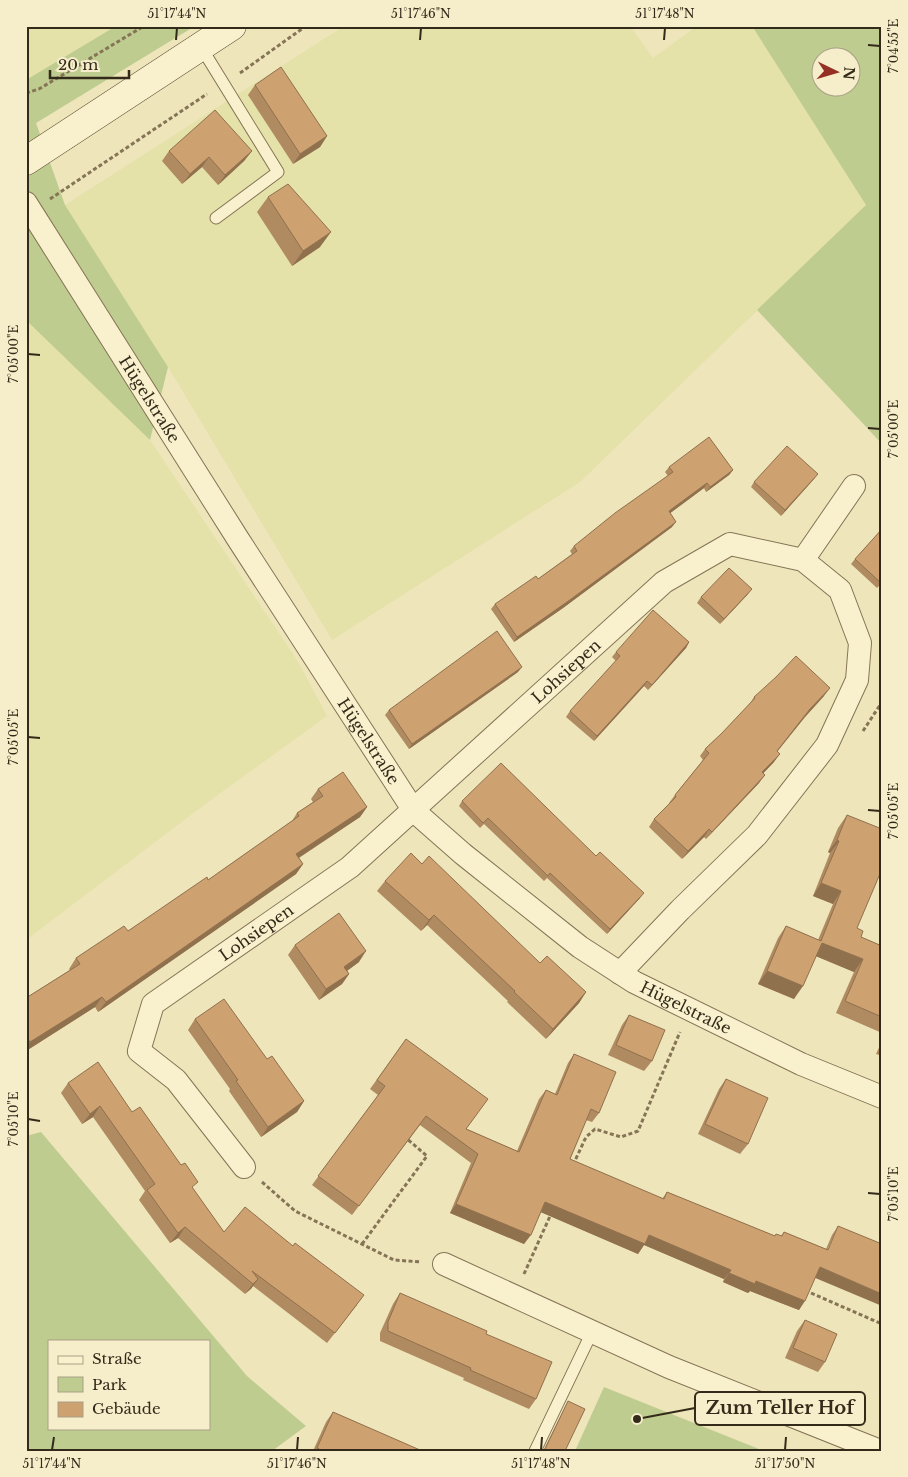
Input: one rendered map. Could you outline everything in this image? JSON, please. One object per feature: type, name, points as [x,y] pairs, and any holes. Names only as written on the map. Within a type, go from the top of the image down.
[{"type":"main road","points":[[26,161],[232,26]]},
{"type":"street","name":"Hügelstraße","points":[[29,207],[414,811],[463,854],[580,947],[634,982],[802,1064],[882,1097]]},
{"type":"street","points":[[803,560],[854,486]]},
{"type":"street","name":"Lohsiepen","points":[[244,1167],[176,1080],[139,1051],[153,1004],[350,867],[414,811],[664,582],[730,544],[803,560],[840,590],[860,643],[858,680],[827,746],[757,836],[680,910],[620,973]]},
{"type":"street","points":[[444,1264],[669,1367],[880,1451]]},
{"type":"lane","points":[[201,47],[278,172],[216,218]]},
{"type":"lane","points":[[535,1451],[592,1332]]},
{"type":"path","points":[[26,92],[39,89],[144,26]]},
{"type":"path","points":[[29,207],[223,84],[306,26]]},
{"type":"path","points":[[570,1172],[586,1137],[595,1129],[621,1138],[638,1131],[690,1008]]},
{"type":"path","points":[[362,1244],[427,1156],[405,1138]]},
{"type":"path","points":[[244,1167],[295,1212],[394,1260],[444,1264]]},
{"type":"path","points":[[515,1296],[554,1207]]},
{"type":"path","points":[[811,1294],[882,1324]]},
{"type":"shaded area","points":[[26,26],[116,26],[26,80]]},
{"type":"shaded area","points":[[344,26],[630,26],[653,58],[697,26],[752,26],[866,205],[580,482],[332,640],[168,367],[65,205]]},
{"type":"shaded area","points":[[26,320],[150,440],[297,660],[327,716],[204,805],[26,940]]},
{"type":"green space","points":[[116,26],[195,26],[36,123],[65,205],[168,367],[150,440],[26,320],[26,80]]},
{"type":"green space","points":[[752,26],[882,26],[882,444],[757,310],[866,205]]},
{"type":"green space","points":[[41,1132],[247,1376],[306,1426],[272,1451],[26,1451],[26,1136]]},
{"type":"green space","points":[[604,1387],[764,1451],[575,1451]]},
{"type":"building","points":[[281,67],[327,136],[300,154],[255,85]]},
{"type":"building","points":[[215,110],[252,151],[225,175],[209,157],[190,174],[169,151]]},
{"type":"building","points":[[288,184],[331,232],[303,251],[268,197]]},
{"type":"building","points":[[709,437],[733,470],[710,487],[707,483],[669,511],[676,522],[517,637],[495,604],[536,576],[538,579],[577,551],[574,546],[615,513],[673,472],[669,467]]},
{"type":"building","points":[[787,446],[818,474],[785,510],[754,482]]},
{"type":"building","points":[[882,529],[882,582],[881,583],[855,559]]},
{"type":"building","points":[[729,568],[752,589],[724,619],[701,597]]},
{"type":"building","points":[[653,610],[689,642],[652,685],[647,681],[597,736],[570,711],[620,656],[616,652]]},
{"type":"building","points":[[497,631],[522,667],[412,744],[389,710]]},
{"type":"building","points":[[796,656],[830,688],[810,709],[777,751],[780,754],[762,772],[765,775],[712,832],[709,829],[688,851],[654,819],[676,797],[675,795],[709,753],[705,749]]},
{"type":"building","points":[[501,763],[596,856],[600,852],[644,893],[610,929],[550,873],[548,876],[488,818],[483,823],[462,801]]},
{"type":"building","points":[[343,772],[367,807],[296,854],[303,864],[106,1002],[102,997],[30,1042],[26,1036],[26,998],[80,964],[76,958],[124,926],[128,931],[207,877],[208,880],[299,816],[297,813],[323,796],[318,789]]},
{"type":"building","points":[[847,815],[882,829],[882,869],[857,928],[863,931],[861,937],[882,946],[882,1017],[845,1001],[863,959],[822,943],[803,986],[767,971],[786,926],[821,941],[841,891],[821,883],[839,841],[837,840]]},
{"type":"building","points":[[411,853],[422,864],[429,856],[540,963],[547,956],[586,992],[553,1029],[434,915],[429,920],[385,881]]},
{"type":"building","points":[[339,913],[366,951],[344,967],[349,974],[326,989],[295,945]]},
{"type":"building","points":[[224,999],[267,1059],[272,1056],[304,1101],[268,1127],[195,1019]]},
{"type":"building","points":[[629,1015],[665,1030],[652,1061],[616,1045]]},
{"type":"building","points":[[406,1039],[488,1099],[466,1129],[519,1152],[546,1090],[557,1095],[574,1054],[616,1072],[599,1113],[591,1109],[570,1159],[664,1199],[667,1192],[775,1236],[776,1234],[782,1236],[784,1232],[828,1250],[838,1226],[882,1244],[882,1294],[820,1267],[805,1301],[756,1281],[755,1284],[729,1273],[731,1270],[649,1235],[645,1244],[545,1202],[531,1235],[456,1204],[478,1154],[426,1116],[359,1206],[318,1176],[385,1086],[377,1080]]},
{"type":"building","points":[[98,1062],[132,1112],[140,1107],[181,1165],[185,1163],[198,1182],[192,1187],[224,1232],[245,1207],[293,1246],[295,1243],[364,1295],[335,1333],[252,1271],[258,1279],[253,1284],[185,1227],[178,1233],[147,1190],[155,1184],[100,1106],[90,1114],[68,1083]]},
{"type":"building","points":[[726,1079],[768,1098],[748,1144],[705,1124]]},
{"type":"building","points":[[400,1293],[487,1331],[486,1334],[552,1362],[536,1399],[388,1331],[388,1322]]},
{"type":"building","points":[[805,1320],[837,1334],[825,1362],[793,1348]]},
{"type":"building","points":[[568,1401],[585,1409],[565,1451],[544,1451],[545,1449]]},
{"type":"building","points":[[333,1412],[420,1450],[323,1451],[317,1448]]},
{"type":"place","name":"Zum Teller Hof","points":[[637,1419]]}]
